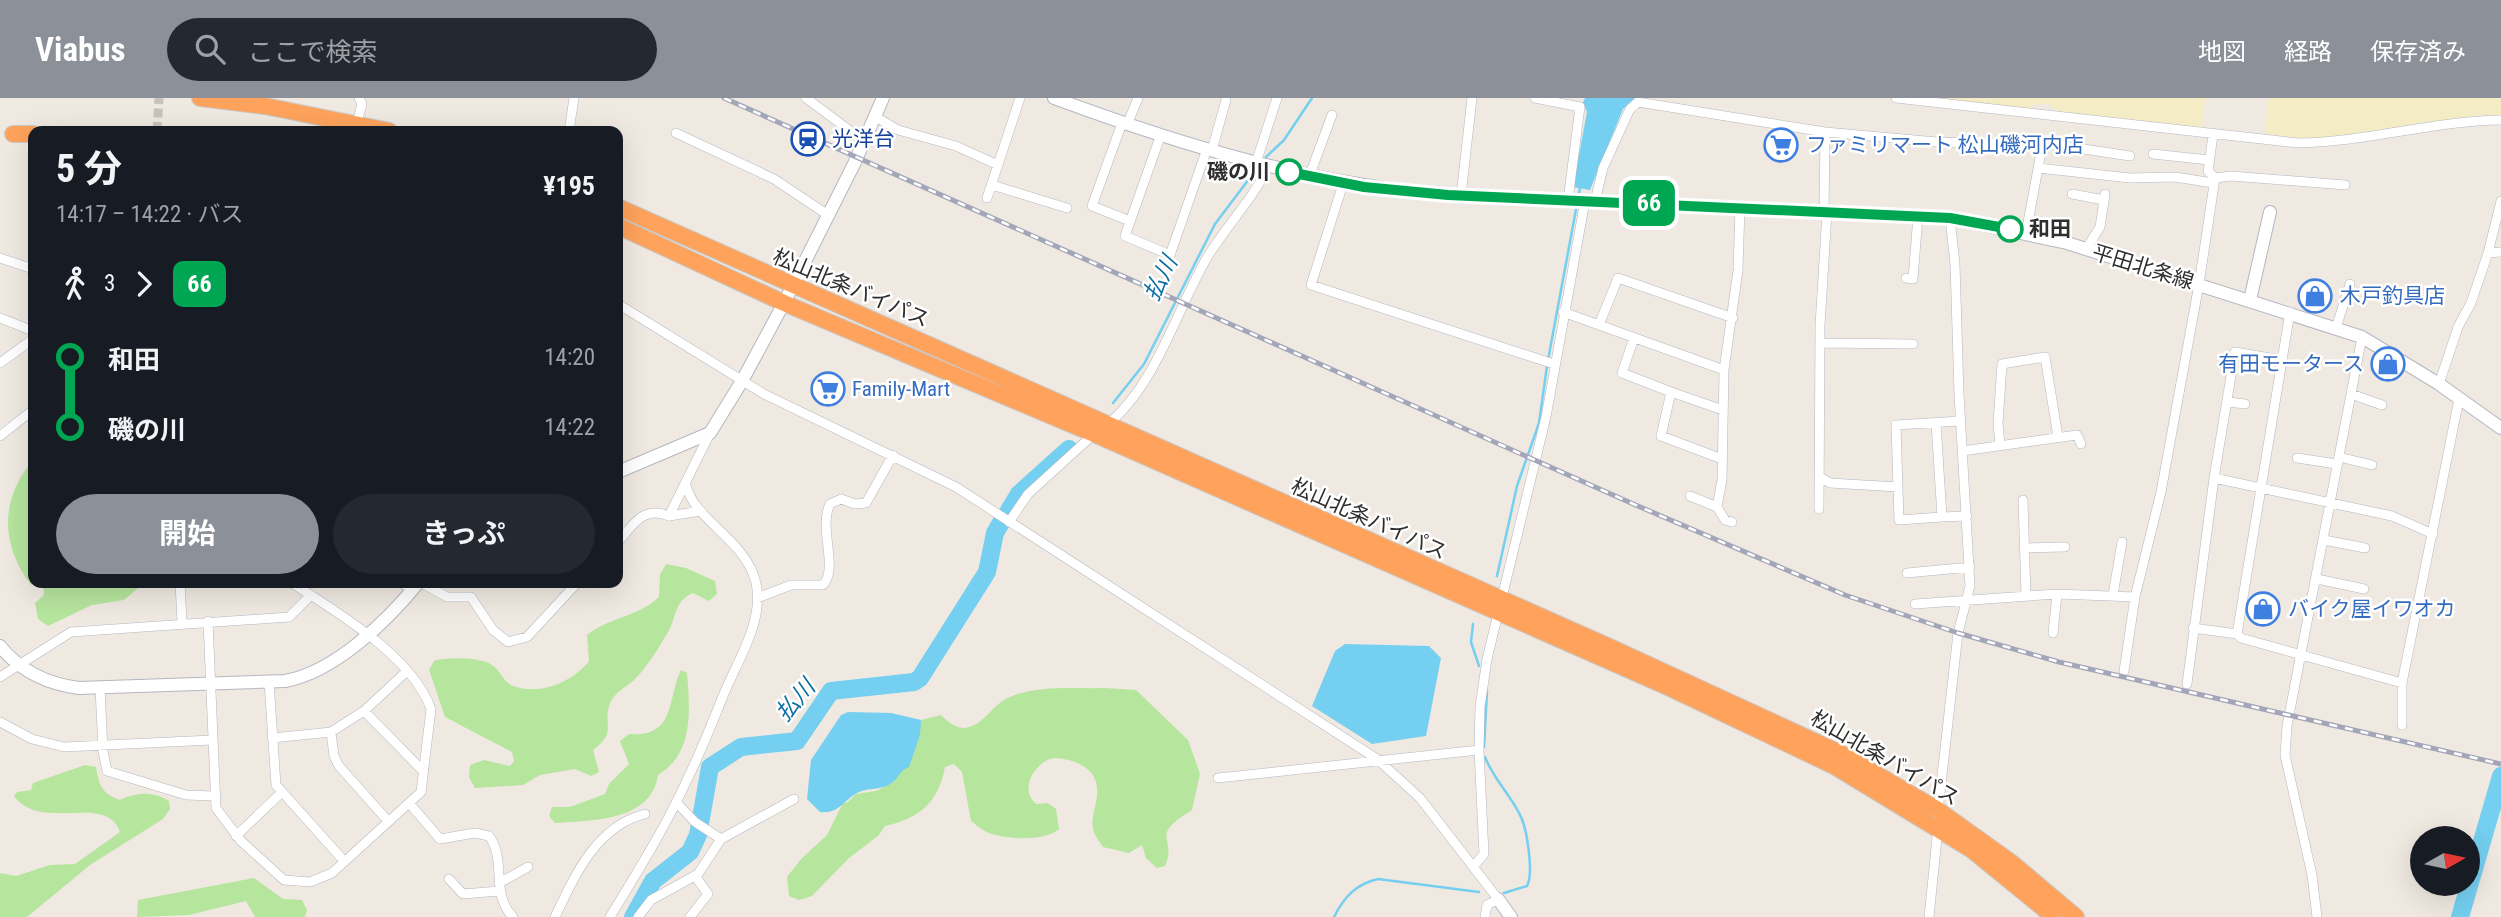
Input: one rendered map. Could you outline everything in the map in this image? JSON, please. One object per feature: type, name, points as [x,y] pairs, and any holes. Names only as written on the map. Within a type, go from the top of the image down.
[{"type":"highway","points":[[200,98],[265,106],[351,126]]},
{"type":"highway","points":[[13,134],[28,134]]},
{"type":"highway","name":"松山北条バイパス","points":[[623,209],[792,286],[877,321],[1100,430]]},
{"type":"highway","name":"松山北条バイパス","points":[[623,228],[785,303],[1100,430],[1501,607],[1793,729],[1938,810],[2012,863],[2076,917]]},
{"type":"highway","name":"松山北条バイパス","points":[[1501,607],[1824,762],[1972,850],[2054,917]]},
{"type":"main road","points":[[623,470],[710,433],[743,381],[785,303],[865,142],[883,98]]},
{"type":"main road","name":"平田北条線","points":[[1054,98],[1160,136],[1262,165],[1343,184],[1461,196],[1950,218],[2026,233],[2086,249],[2362,337],[2439,384],[2501,428]]},
{"type":"main road","points":[[2250,300],[2270,212]]},
{"type":"main road","points":[[0,646],[18,664],[58,685],[100,688],[269,682],[297,678],[322,669],[367,633],[410,588]]},
{"type":"main road","points":[[1498,899],[1511,917]]},
{"type":"street","points":[[355,126],[362,104],[359,98]]},
{"type":"street","points":[[570,126],[574,98]]},
{"type":"street","points":[[806,98],[865,142]]},
{"type":"street","points":[[988,198],[1020,98]]},
{"type":"street","points":[[1130,221],[1092,206],[1138,98]]},
{"type":"street","points":[[1009,522],[1028,494],[1116,417],[1148,373],[1208,257],[1261,182],[1262,165],[1277,98]]},
{"type":"street","points":[[1461,196],[1472,98]]},
{"type":"street","points":[[1474,866],[1485,854],[1479,750],[1480,707],[1487,659],[1544,428],[1551,363],[1563,312],[1581,201],[1580,107],[1535,98]]},
{"type":"street","points":[[1896,98],[2298,143],[2327,142],[2466,122],[2501,120]]},
{"type":"street","points":[[1160,136],[1125,236],[1170,255],[1226,100]]},
{"type":"street","points":[[1581,201],[1603,168],[1630,109],[1639,100],[1825,132],[2042,147],[2057,145],[2130,156]]},
{"type":"street","points":[[1309,177],[1332,115]]},
{"type":"street","points":[[876,117],[898,130],[956,146],[998,164]]},
{"type":"street","points":[[1819,509],[1825,132]]},
{"type":"street","points":[[676,133],[774,179],[828,215]]},
{"type":"street","points":[[2124,671],[2135,597],[2161,492],[2199,284],[2214,180],[2208,171],[2213,135]]},
{"type":"street","points":[[2026,233],[2042,147]]},
{"type":"street","points":[[2153,154],[2209,159]]},
{"type":"street","points":[[2038,168],[2130,178],[2214,180],[2231,176],[2346,185]]},
{"type":"street","points":[[1343,184],[1311,285],[1551,363]]},
{"type":"street","points":[[992,185],[1067,208]]},
{"type":"street","points":[[2078,198],[2105,197],[2100,227],[2086,249]]},
{"type":"street","points":[[2439,384],[2458,327],[2481,278],[2501,201]]},
{"type":"street","points":[[1717,507],[1722,459],[1724,370],[1733,318],[1740,207]]},
{"type":"street","points":[[1906,278],[1913,279],[1918,216]]},
{"type":"street","points":[[1929,917],[1958,633],[1968,601],[1969,568],[1960,421],[1958,318],[1950,218]]},
{"type":"street","points":[[2488,253],[2501,251]]},
{"type":"street","points":[[1,262],[28,268]]},
{"type":"street","points":[[1599,325],[1618,278],[1733,318]]},
{"type":"street","points":[[2336,328],[2350,284]]},
{"type":"street","points":[[623,307],[743,381],[956,487],[1377,759],[1420,798],[1498,899],[1487,905],[1485,917]]},
{"type":"street","points":[[1563,312],[1724,370]]},
{"type":"street","points":[[2237,634],[2290,313]]},
{"type":"street","points":[[0,318],[28,329]]},
{"type":"street","points":[[2317,917],[2312,875],[2285,755],[2287,726],[2362,337]]},
{"type":"street","points":[[1634,338],[1622,373],[1723,410]]},
{"type":"street","points":[[0,363],[28,343]]},
{"type":"street","points":[[1820,343],[1913,344]]},
{"type":"street","points":[[2187,684],[2214,478],[2235,352],[2282,360]]},
{"type":"street","points":[[2000,446],[1998,422],[2002,364],[2045,357],[2058,437]]},
{"type":"street","points":[[1671,392],[1661,436],[1722,459]]},
{"type":"street","points":[[2351,394],[2382,405]]},
{"type":"street","points":[[2402,725],[2402,683],[2459,399]]},
{"type":"street","points":[[2228,402],[2245,404]]},
{"type":"street","points":[[0,436],[28,414]]},
{"type":"street","points":[[1960,421],[1896,425],[1899,520],[1967,516]]},
{"type":"street","points":[[1937,423],[1942,517]]},
{"type":"street","points":[[669,516],[710,433]]},
{"type":"street","points":[[1962,451],[1989,453],[2000,446],[2077,435],[2081,444]]},
{"type":"street","points":[[757,598],[791,585],[822,585],[829,571],[825,538],[830,504],[841,499],[855,505],[866,503],[893,455]]},
{"type":"street","points":[[2297,458],[2372,465]]},
{"type":"street","points":[[1820,477],[1830,483],[1898,487]]},
{"type":"street","points":[[2214,478],[2392,516],[2433,534]]},
{"type":"street","points":[[610,917],[676,802],[748,638],[757,598],[755,581],[742,553],[701,511],[688,494],[685,485]]},
{"type":"street","points":[[1690,496],[1717,507],[1726,520],[1732,522]]},
{"type":"street","points":[[2026,596],[2027,504]]},
{"type":"street","points":[[623,536],[644,513],[669,516],[701,511]]},
{"type":"street","points":[[2324,540],[2365,548]]},
{"type":"street","points":[[2025,548],[2061,544]]},
{"type":"street","points":[[2113,595],[2117,547]]},
{"type":"street","points":[[1907,573],[1969,568]]},
{"type":"street","points":[[2317,579],[2364,589]]},
{"type":"street","points":[[180,588],[182,622]]},
{"type":"street","points":[[208,621],[214,796],[223,821],[273,872],[297,883],[322,878],[421,792],[431,709],[427,697],[406,672],[367,633],[300,588]]},
{"type":"street","points":[[424,588],[447,597],[471,597],[493,630],[508,642],[527,637],[572,588]]},
{"type":"street","points":[[1915,604],[2057,594],[2135,597]]},
{"type":"street","points":[[2053,633],[2057,594]]},
{"type":"street","points":[[0,677],[71,632],[182,622],[289,617],[311,595]]},
{"type":"street","points":[[2193,628],[2237,634],[2241,638],[2402,683]]},
{"type":"street","points":[[272,737],[331,732],[364,711],[406,672]]},
{"type":"street","points":[[269,682],[274,777],[281,793],[344,861]]},
{"type":"street","points":[[100,688],[105,767],[111,774],[186,795],[214,796]]},
{"type":"street","points":[[364,711],[423,771]]},
{"type":"street","points":[[0,722],[47,744],[73,747],[102,743],[212,740]]},
{"type":"street","points":[[331,732],[334,756],[339,766],[388,821]]},
{"type":"street","points":[[1219,778],[1479,750]]},
{"type":"street","points":[[236,835],[281,793]]},
{"type":"street","points":[[638,917],[651,900],[695,876],[722,839],[794,799]]},
{"type":"street","points":[[676,802],[703,829],[722,839]]},
{"type":"street","points":[[409,803],[440,839],[483,832],[489,836],[498,854],[499,887],[513,917]]},
{"type":"street","points":[[555,917],[578,868],[593,849],[615,830],[645,814]]},
{"type":"street","points":[[449,879],[463,894],[499,887],[528,867]]},
{"type":"street","points":[[690,917],[708,894],[695,876]]},
{"type":"green space","points":[[28,467],[28,580],[14,554],[8,522],[14,490]]},
{"type":"green space","points":[[666,564],[686,568],[715,581],[717,594],[709,601],[693,593],[682,600],[668,632],[650,661],[637,677],[612,699],[608,711],[607,733],[601,744],[593,750],[599,772],[591,776],[575,769],[540,775],[523,785],[475,788],[469,777],[470,765],[484,760],[510,766],[514,761],[512,752],[445,717],[429,670],[434,661],[455,658],[486,662],[495,667],[511,685],[521,688],[543,688],[564,681],[589,661],[587,635],[605,624],[642,609],[659,597],[660,575]]},
{"type":"green space","points":[[43,588],[138,588],[124,600],[92,605],[48,626],[38,619],[35,603],[44,595]]},
{"type":"green space","points":[[681,670],[687,673],[689,702],[684,743],[670,766],[658,775],[653,790],[644,802],[618,816],[555,823],[549,816],[552,807],[570,807],[605,794],[609,784],[629,764],[620,741],[629,734],[644,734],[655,730],[662,723]]},
{"type":"green space","points":[[1040,689],[1136,690],[1188,740],[1200,774],[1192,810],[1178,819],[1167,832],[1168,856],[1165,866],[1157,868],[1146,858],[1142,845],[1129,853],[1103,847],[1093,828],[1097,796],[1095,779],[1080,764],[1056,758],[1038,767],[1030,781],[1030,796],[1036,804],[1048,803],[1056,809],[1059,829],[1034,838],[1012,838],[992,834],[971,821],[962,772],[954,764],[945,767],[938,790],[918,813],[885,826],[878,836],[849,858],[812,896],[799,900],[789,896],[787,877],[802,858],[827,835],[843,803],[856,794],[876,791],[892,783],[913,755],[921,720],[941,715],[961,728],[970,727],[986,717],[999,703],[1015,695]]},
{"type":"green space","points":[[85,765],[96,767],[102,788],[114,798],[120,800],[132,795],[151,794],[169,801],[170,809],[163,819],[90,865],[27,917],[0,917],[0,873],[16,876],[50,865],[75,864],[120,832],[113,820],[101,815],[40,812],[26,807],[14,796],[17,792],[31,790],[33,783]]},
{"type":"green space","points":[[254,878],[283,899],[302,900],[307,910],[305,917],[255,917],[246,901],[189,915],[137,917],[138,900]]},
{"type":"sand","points":[[1928,98],[2205,98],[2202,131],[2054,114],[2055,109],[2049,104],[2033,104],[2032,111]]},
{"type":"sand","points":[[2268,98],[2501,98],[2501,117],[2340,138],[2299,140],[2265,135]]},
{"type":"water","points":[[1585,98],[1635,98],[1623,109],[1590,190],[1573,187],[1587,112],[1583,102]]},
{"type":"water","points":[[1345,644],[1429,646],[1441,658],[1426,736],[1372,744],[1312,706],[1335,651]]},
{"type":"water","points":[[848,712],[891,713],[921,720],[920,735],[909,767],[893,782],[885,787],[857,793],[832,811],[820,812],[807,799],[811,760],[841,715]]},
{"type":"waterway","name":"払川","points":[[1266,157],[1284,140],[1312,98]]},
{"type":"waterway","name":"払川","points":[[1113,403],[1144,364],[1215,224],[1252,175]]},
{"type":"waterway","points":[[1578,198],[1580,188]]},
{"type":"waterway","points":[[1548,360],[1577,204]]},
{"type":"waterway","points":[[1497,576],[1517,486],[1539,423],[1547,366]]},
{"type":"waterway","name":"払川","points":[[1007,514],[1019,494],[1069,449]]},
{"type":"waterway","name":"払川","points":[[633,917],[653,881],[690,852],[698,835],[710,767],[741,747],[797,741],[831,691],[914,682],[920,678],[987,572],[995,533],[1002,521]]},
{"type":"waterway","points":[[1473,624],[1471,642],[1479,666]]},
{"type":"waterway","points":[[1484,747],[1487,691]]},
{"type":"waterway","points":[[1485,757],[1522,819],[1529,849],[1530,871],[1527,886],[1504,893]]},
{"type":"waterway","points":[[2460,917],[2501,776]]},
{"type":"waterway","points":[[1334,917],[1352,892],[1363,884],[1378,879],[1479,892]]},
{"type":"tunnel","points":[[157,126],[159,98]]},
{"type":"railway","points":[[724,98],[1631,503],[1845,595],[1958,633],[2059,662],[2501,764]]},
{"type":"bus line","name":"66","points":[[1289,172],[1364,187],[1448,195],[1950,218],[2010,229]]},
{"type":"place","name":"光洋台","points":[[808,139]]},
{"type":"place","name":"ファミリマート 松山磯河内店","points":[[1781,145]]},
{"type":"place","name":"磯の川","points":[[1289,172]]},
{"type":"place","name":"和田","points":[[2010,229]]},
{"type":"place","name":"木戸釣具店","points":[[2315,296]]},
{"type":"place","name":"有田モータース","points":[[2388,364]]},
{"type":"place","name":"Family-Mart","points":[[828,389]]},
{"type":"place","name":"バイク屋イワオカ","points":[[2263,609]]}]
